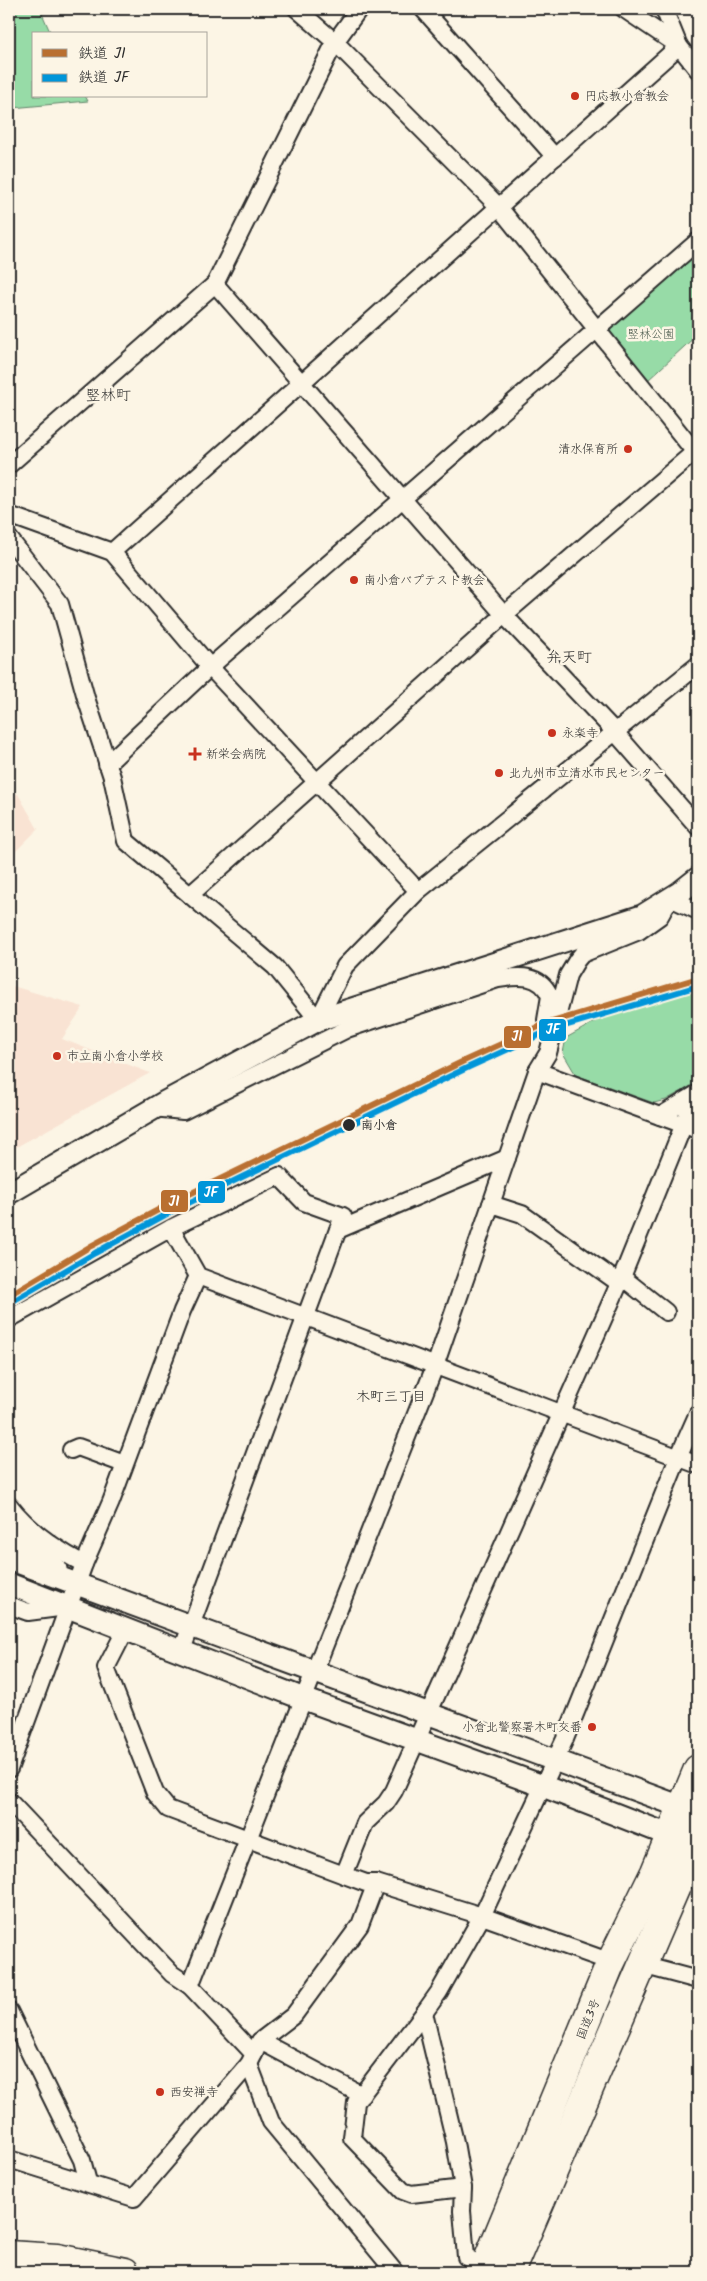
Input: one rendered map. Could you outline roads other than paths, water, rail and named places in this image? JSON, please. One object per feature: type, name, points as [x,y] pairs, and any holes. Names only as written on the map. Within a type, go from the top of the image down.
[{"type":"highway","name":"国道3号","points":[[493,2271],[642,1965],[690,1838],[690,1810],[698,1769]]},
{"type":"highway","name":"国道3号","points":[[493,2271],[611,1962],[690,1838]]},
{"type":"highway","points":[[9,2255],[57,2258],[125,2272]]},
{"type":"street","points":[[190,895],[504,614],[697,452],[597,331],[498,206],[335,42],[297,9]]},
{"type":"street","points":[[9,465],[215,284],[335,42],[359,9]]},
{"type":"street","points":[[423,9],[555,157]]},
{"type":"street","points":[[624,9],[679,46]]},
{"type":"street","points":[[664,9],[679,46],[698,70]]},
{"type":"street","points":[[112,552],[679,46]]},
{"type":"street","points":[[107,764],[210,666],[597,331],[698,241]]},
{"type":"street","points":[[215,284],[504,614],[615,732],[698,827]]},
{"type":"street","points":[[9,514],[112,552],[210,666],[418,890]]},
{"type":"street","points":[[9,538],[60,604],[107,764],[126,842],[274,968],[318,1020]]},
{"type":"street","points":[[318,1020],[345,966],[418,890],[698,665]]},
{"type":"street","points":[[9,1193],[153,1108],[318,1020],[642,916],[698,878]]},
{"type":"street","points":[[670,898],[698,911]]},
{"type":"street","points":[[190,1986],[249,1841],[435,1366],[537,1071],[548,1053],[568,975],[582,954],[640,931],[660,916],[670,898]]},
{"type":"street","points":[[153,1108],[184,1111],[347,1029],[498,979],[513,977],[535,979],[544,986],[550,996],[538,1053],[537,1071]]},
{"type":"street","points":[[537,1071],[691,1128]]},
{"type":"street","points":[[660,1116],[698,1093]]},
{"type":"street","points":[[344,1875],[365,1822],[386,1803],[394,1791],[559,1414],[691,1128],[698,1098]]},
{"type":"street","points":[[338,1230],[506,1158]]},
{"type":"street","points":[[9,1319],[170,1228],[279,1176],[304,1202],[343,1216],[182,1650]]},
{"type":"street","points":[[491,1204],[522,1214],[666,1312]]},
{"type":"street","points":[[170,1228],[198,1276],[698,1465]]},
{"type":"street","points":[[9,1769],[80,1574],[182,1311],[198,1276]]},
{"type":"street","points":[[463,2188],[411,2194],[403,2191],[352,2138],[356,2102],[439,1992],[482,1916],[556,1759],[698,1413]]},
{"type":"street","points":[[71,1450],[78,1447],[124,1464]]},
{"type":"street","points":[[9,1505],[18,1517],[80,1574]]},
{"type":"street","points":[[9,1532],[43,1561],[80,1574],[191,1625],[690,1810]]},
{"type":"street","points":[[9,1559],[80,1574]]},
{"type":"street","points":[[9,1584],[304,1699],[690,1838]]},
{"type":"street","points":[[9,1605],[28,1612],[69,1606]]},
{"type":"street","points":[[126,1629],[106,1668],[155,1793],[168,1809],[249,1841],[344,1875],[482,1916],[611,1962]]},
{"type":"street","points":[[9,1801],[172,1974],[190,1986],[254,2053],[362,2095]]},
{"type":"street","points":[[9,2159],[88,2182],[134,2198],[254,2053],[294,2014],[360,1925],[376,1883]]},
{"type":"street","points":[[642,1965],[698,1980]]},
{"type":"street","points":[[9,2011],[82,2160],[88,2182]]},
{"type":"street","points":[[424,2013],[455,2142],[463,2188],[462,2211],[466,2257],[493,2271]]},
{"type":"street","points":[[254,2053],[271,2122],[396,2272]]},
{"type":"rail line","name":"JI","points":[[9,1295],[91,1246],[173,1202],[466,1060],[545,1024],[698,978]]},
{"type":"rail line","name":"JF","points":[[13,1301],[176,1209],[469,1067],[548,1031],[698,986]]},
{"type":"place","name":"円応教小倉教会","points":[[575,96]]},
{"type":"place","name":"清水保育所","points":[[628,449]]},
{"type":"place","name":"南小倉バプテスト教会","points":[[354,580]]},
{"type":"place","name":"永楽寺","points":[[552,733]]},
{"type":"place","name":"新栄会病院","points":[[195,754]]},
{"type":"place","name":"北九州市立清水市民センター","points":[[499,773]]},
{"type":"place","name":"市立南小倉小学校","points":[[57,1056]]},
{"type":"place","name":"南小倉","points":[[349,1125]]},
{"type":"place","name":"小倉北警察署木町交番","points":[[592,1727]]},
{"type":"place","name":"西安禅寺","points":[[160,2092]]},
{"type":"district","name":"竪林町","points":[[108,395]]},
{"type":"district","name":"弁天町","points":[[569,657]]},
{"type":"district","name":"木町三丁目","points":[[391,1396]]},
{"type":"park label","name":"竪林公園","points":[[651,334]]}]
